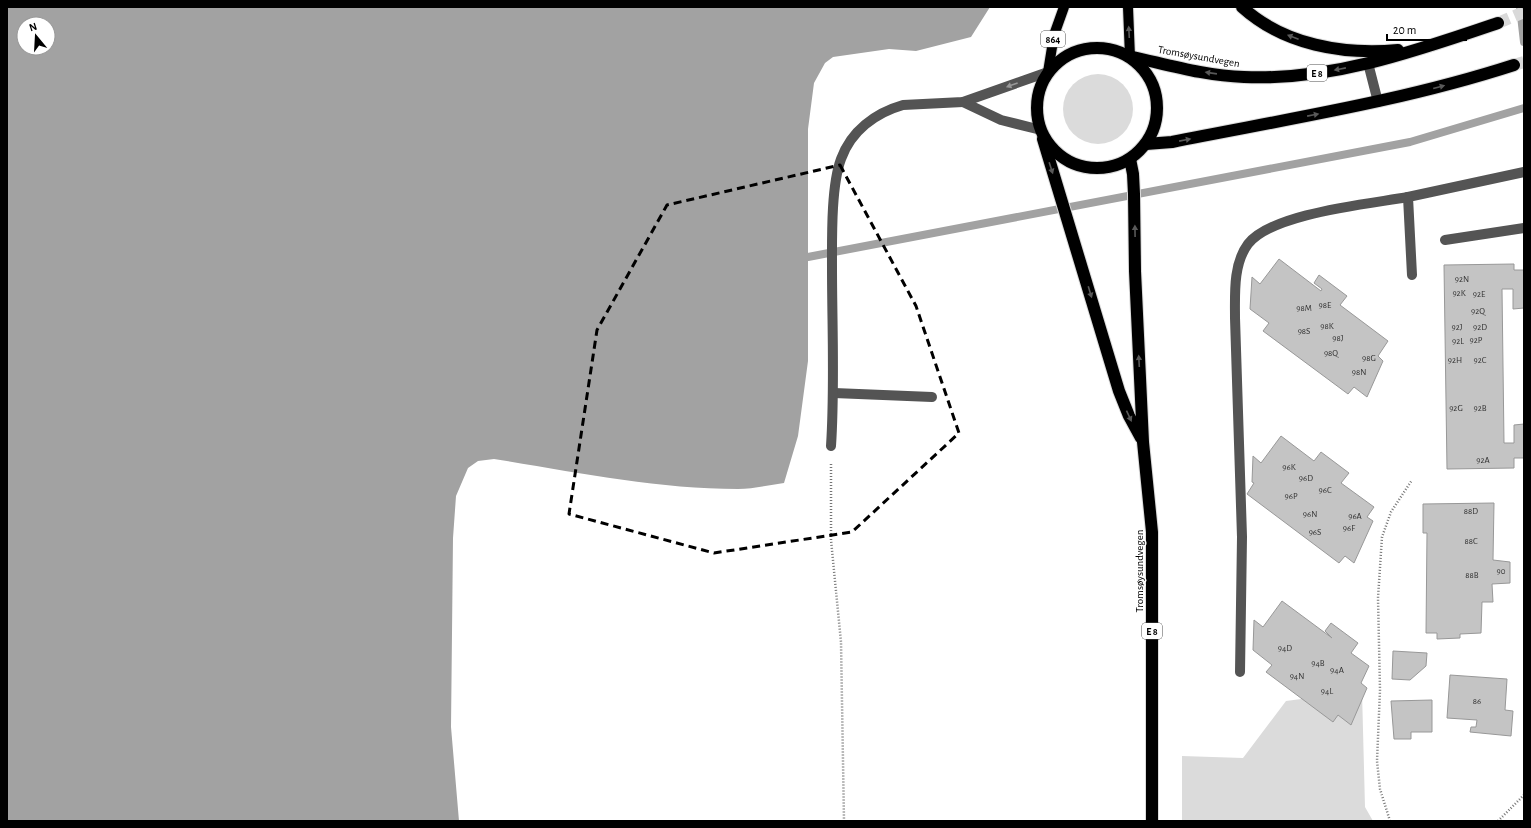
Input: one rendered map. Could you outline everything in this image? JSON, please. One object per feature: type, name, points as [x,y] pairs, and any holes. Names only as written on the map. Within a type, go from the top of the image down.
[{"type":"highway","name":"E 8","points":[[1242,7],[1257,20],[1280,32],[1332,49],[1355,52],[1427,47]]},
{"type":"highway","name":"Tromsøysundvegen","points":[[1130,57],[1202,72],[1248,78],[1300,76],[1368,63],[1427,47],[1498,23]]},
{"type":"highway","name":"E 8","points":[[1086,48],[1109,48],[1130,57],[1146,72],[1154,86],[1157,100],[1156,123],[1146,144],[1130,159],[1116,166],[1101,168],[1078,165],[1059,154],[1048,143],[1041,130],[1037,115],[1037,100],[1041,86],[1048,72],[1065,56],[1086,48]]},
{"type":"highway","points":[[1146,144],[1172,142],[1378,102],[1481,76],[1514,65]]},
{"type":"highway","name":"Tromsøysundvegen","points":[[1041,130],[1044,146],[1072,231],[1119,391],[1129,416],[1143,442]]},
{"type":"highway","name":"Tromsøysundvegen","points":[[1130,159],[1134,194],[1135,271],[1143,442],[1152,532],[1152,821]]},
{"type":"main road","name":"864","points":[[1048,72],[1054,35],[1064,7]]},
{"type":"main road","points":[[1128,7],[1130,57]]},
{"type":"lane","points":[[1368,63],[1378,102]]},
{"type":"lane","points":[[831,446],[834,392],[832,237],[838,170],[842,158],[854,136],[866,123],[883,112],[903,106],[963,102],[1048,72]]},
{"type":"lane","points":[[963,102],[1002,120],[1041,130]]},
{"type":"lane","points":[[1240,672],[1242,537],[1235,288],[1241,259],[1248,244],[1257,235],[1271,226],[1328,211],[1408,197],[1524,172]]},
{"type":"lane","points":[[1408,197],[1412,275]]},
{"type":"lane","points":[[1446,240],[1524,228]]},
{"type":"lane","points":[[834,392],[932,397]]},
{"type":"path","points":[[831,446],[831,540],[841,642],[844,821]]},
{"type":"path","points":[[1390,821],[1380,788],[1377,761],[1380,690],[1378,598],[1382,537],[1391,512],[1412,480]]},
{"type":"path","points":[[1498,821],[1524,795]]},
{"type":"highlighted area","points":[[840,165],[916,306],[959,433],[852,532],[714,553],[569,514],[597,330],[667,205]]},
{"type":"shaded area","points":[[7,7],[990,7],[971,37],[916,51],[889,49],[833,57],[825,63],[814,83],[808,129],[808,361],[798,436],[784,483],[755,488],[738,489],[677,486],[616,479],[494,459],[478,461],[468,468],[456,496],[453,538],[451,727],[459,821],[7,821]]},
{"type":"shaded area","points":[[1091,74],[1105,74],[1118,80],[1127,89],[1131,95],[1133,109],[1131,123],[1123,134],[1112,142],[1105,144],[1091,144],[1084,142],[1073,134],[1065,123],[1063,116],[1063,102],[1065,95],[1073,84],[1084,76]]},
{"type":"shaded area","points":[[1362,691],[1365,807],[1373,821],[1182,821],[1182,756],[1243,758],[1286,701]]},
{"type":"building","points":[[1279,259],[1321,291],[1322,289],[1314,283],[1319,275],[1347,296],[1340,305],[1388,341],[1378,356],[1383,361],[1367,397],[1354,387],[1348,394],[1263,331],[1269,323],[1250,309],[1252,277],[1260,284]]},
{"type":"building","points":[[1514,264],[1514,270],[1524,270],[1524,308],[1513,309],[1513,289],[1502,289],[1504,443],[1514,443],[1514,425],[1524,424],[1524,458],[1514,458],[1514,468],[1447,469],[1444,265]]},
{"type":"building","points":[[1281,436],[1314,461],[1321,452],[1349,473],[1341,483],[1374,507],[1367,517],[1373,521],[1354,563],[1345,556],[1339,563],[1247,494],[1254,483],[1252,482],[1253,456],[1261,463]]},
{"type":"building","points":[[1494,503],[1493,560],[1510,562],[1510,583],[1492,584],[1493,602],[1482,602],[1481,633],[1460,634],[1460,638],[1437,639],[1437,633],[1426,633],[1427,533],[1423,533],[1423,504]]},
{"type":"building","points":[[1282,601],[1332,638],[1325,631],[1331,623],[1358,643],[1351,653],[1369,666],[1361,683],[1367,688],[1351,725],[1338,715],[1333,722],[1266,672],[1272,665],[1253,650],[1254,620],[1263,627]]},
{"type":"building","points":[[1393,651],[1427,653],[1426,666],[1410,680],[1392,679]]},
{"type":"building","points":[[1450,675],[1507,679],[1505,710],[1513,711],[1511,736],[1470,732],[1471,727],[1476,727],[1477,720],[1447,718]]},
{"type":"building","points":[[1432,700],[1432,732],[1411,732],[1411,739],[1394,739],[1391,701]]},
{"type":"waterway","points":[[1520,7],[1524,42]]},
{"type":"waterway","points":[[808,257],[1410,142],[1524,108]]},
{"type":"tunnel","points":[[1498,23],[1524,12]]},
{"type":"tunnel","points":[[1514,65],[1524,62]]}]
